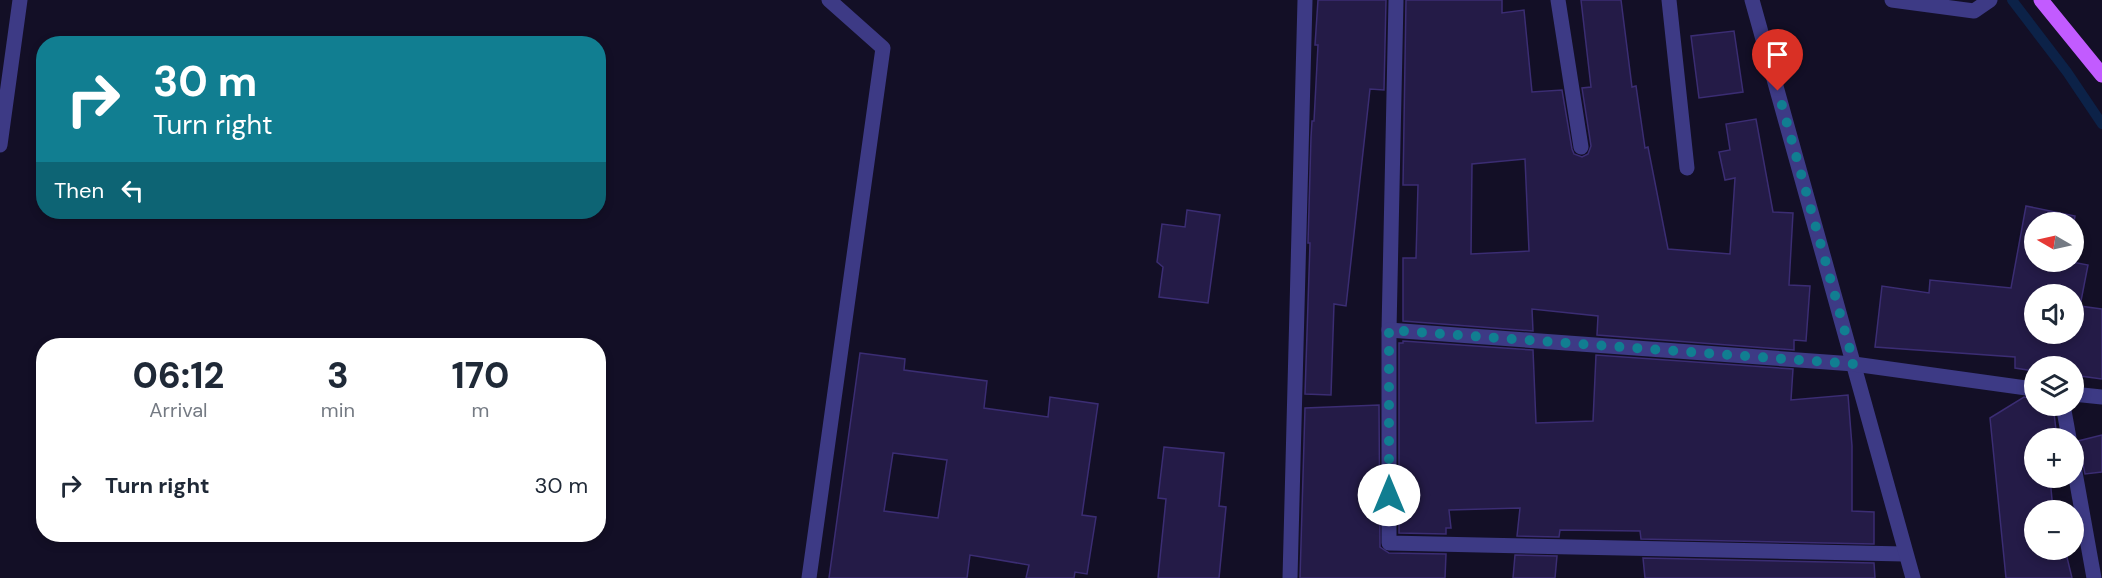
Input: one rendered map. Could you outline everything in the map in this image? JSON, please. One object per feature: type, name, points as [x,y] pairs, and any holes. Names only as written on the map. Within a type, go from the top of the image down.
[{"type":"main road","points":[[2041,0],[2102,75]]},
{"type":"street","points":[[0,145],[20,0]]},
{"type":"street","points":[[809,578],[883,48],[829,0]]},
{"type":"street","points":[[1290,578],[1305,0]]},
{"type":"street","points":[[1396,0],[1389,330],[1389,543],[1904,554]]},
{"type":"street","points":[[1558,0],[1581,147]]},
{"type":"street","points":[[1669,0],[1687,168]]},
{"type":"street","points":[[1752,0],[1912,578]]},
{"type":"street","points":[[1892,0],[1974,11],[1990,0]]},
{"type":"street","points":[[1389,330],[1854,364],[2024,388]]},
{"type":"street","points":[[2084,395],[2102,397]]},
{"type":"street","points":[[2078,488],[2094,578]]},
{"type":"building","points":[[1318,0],[1386,0],[1384,90],[1370,89],[1346,306],[1334,304],[1331,395],[1305,394],[1311,137],[1318,45],[1315,45]]},
{"type":"building","points":[[1406,0],[1502,0],[1502,13],[1524,10],[1532,92],[1562,90],[1572,149],[1574,154],[1582,157],[1588,154],[1591,146],[1582,88],[1591,87],[1581,0],[1621,0],[1632,87],[1636,86],[1645,148],[1648,147],[1668,249],[1730,254],[1735,178],[1725,180],[1719,152],[1730,150],[1726,124],[1756,119],[1773,212],[1793,213],[1789,285],[1810,286],[1806,341],[1794,340],[1794,350],[1597,335],[1598,316],[1532,309],[1533,331],[1403,321],[1403,258],[1416,258],[1418,185],[1403,185]],"holes":[[[1525,159],[1529,251],[1471,254],[1472,164]]]},
{"type":"building","points":[[1734,31],[1743,92],[1699,98],[1691,36]]},
{"type":"building","points":[[2026,206],[2055,212],[2025,212]]},
{"type":"building","points":[[1187,210],[1220,215],[1208,303],[1159,297],[1163,267],[1157,262],[1162,224],[1185,227]]},
{"type":"building","points":[[2024,217],[2024,272],[2084,272],[2084,264],[2088,265],[2084,286],[2024,284],[2024,344],[2084,344],[2084,307],[2102,309],[2102,379],[2084,377],[2084,356],[2024,356],[2024,369],[2015,368],[2015,357],[1875,347],[1882,286],[1929,293],[1930,280],[2011,288]]},
{"type":"building","points":[[1403,341],[1533,350],[1536,423],[1593,421],[1596,355],[1793,369],[1791,400],[1848,395],[1852,446],[1852,511],[1874,512],[1874,544],[1641,539],[1640,531],[1560,530],[1559,537],[1517,536],[1520,508],[1449,510],[1451,528],[1446,528],[1446,534],[1399,533],[1399,343]]},
{"type":"building","points":[[860,353],[905,359],[904,370],[987,381],[984,408],[1048,417],[1050,397],[1098,404],[1082,515],[1096,517],[1087,574],[1075,572],[1074,578],[1026,578],[1029,565],[970,555],[967,578],[829,578]],"holes":[[[893,453],[947,460],[938,518],[884,511]]]},
{"type":"building","points":[[2024,397],[2024,416],[2054,416],[2056,428],[2024,428],[2024,488],[2051,488],[2052,500],[2024,500],[2024,560],[2068,560],[2072,578],[2006,578],[1990,418]]},
{"type":"building","points":[[1379,405],[1380,547],[1389,553],[1446,554],[1445,578],[1300,578],[1305,408]]},
{"type":"building","points":[[2102,435],[2102,472],[2085,474],[2084,440]]},
{"type":"building","points":[[1164,447],[1224,453],[1219,506],[1226,507],[1219,578],[1158,578],[1166,499],[1158,498]]},
{"type":"building","points":[[1515,555],[1557,556],[1555,578],[1513,578]]},
{"type":"building","points":[[1643,558],[1874,563],[1875,578],[1645,578]]},
{"type":"waterway","points":[[2012,0],[2067,72],[2102,124]]},
{"type":"route","points":[[1389,495],[1389,330],[1854,364],[1778,91]]}]
